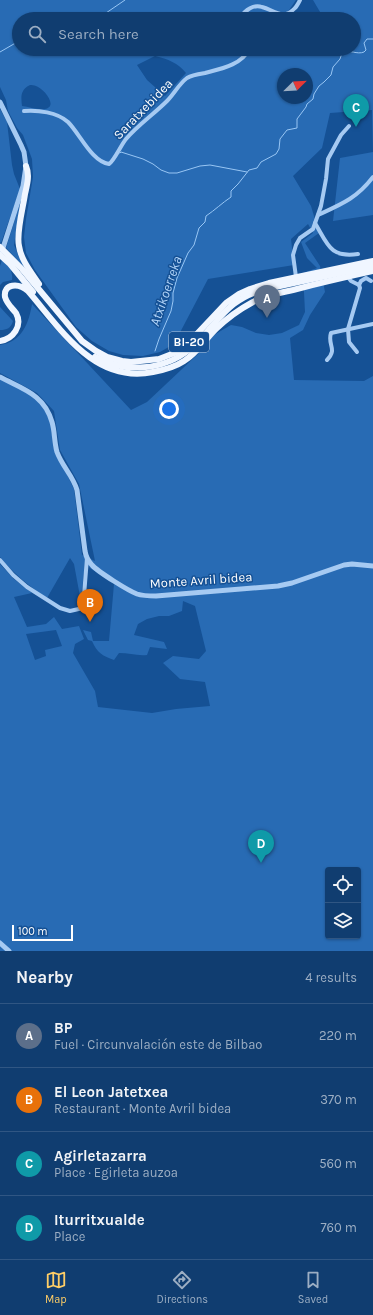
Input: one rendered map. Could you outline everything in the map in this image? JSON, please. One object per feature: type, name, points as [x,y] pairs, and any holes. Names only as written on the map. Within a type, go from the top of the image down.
[{"type":"main road","points":[[26,166],[28,171],[28,179],[20,225],[18,240],[19,246],[25,263],[59,314]]},
{"type":"main road","name":"BI-20","points":[[0,247],[22,269],[82,341],[107,357],[131,362],[151,360],[177,352],[187,344],[219,310],[239,294],[262,285],[373,261]]},
{"type":"main road","name":"BI-20","points":[[0,255],[10,264],[57,321],[83,349],[99,359],[127,368],[153,366],[170,361],[184,353],[198,341],[235,302],[252,293],[373,266]]},
{"type":"main road","points":[[0,341],[12,336],[16,332],[18,326],[18,318],[6,298],[5,293],[11,287],[18,285],[24,288],[76,347],[95,362],[111,369],[129,374],[143,374],[167,369],[184,362],[217,328],[257,300],[319,283],[348,277],[372,276]]},
{"type":"main road","points":[[47,313],[57,321]]},
{"type":"street","points":[[289,12],[295,8],[300,0]]},
{"type":"street","points":[[244,12],[247,9],[262,6],[274,12]]},
{"type":"street","name":"Saratxebidea","points":[[24,111],[33,110],[60,117],[68,122],[100,161],[109,164],[112,162],[128,137],[168,100],[187,78],[214,71],[232,64],[245,56]]},
{"type":"street","points":[[0,102],[24,152],[26,166],[25,177],[0,255]]},
{"type":"street","points":[[296,277],[293,255],[296,245],[300,238],[313,229],[318,215],[326,179],[328,159],[341,135],[349,126]]},
{"type":"street","points":[[318,215],[354,197],[365,187],[373,176]]},
{"type":"street","points":[[315,223],[329,245],[336,252],[344,255],[358,254]]},
{"type":"street","points":[[357,352],[349,342],[348,329],[360,288],[359,285],[361,281],[372,276]]},
{"type":"street","points":[[348,277],[351,281],[359,285]]},
{"type":"street","points":[[327,360],[332,355],[333,350],[330,336],[331,333],[373,324]]},
{"type":"street","points":[[0,377],[21,387],[36,396],[42,402],[49,412],[58,453],[75,483],[87,558],[83,608],[70,611],[60,608],[27,587],[13,575],[0,560]]},
{"type":"street","name":"Monte Avril bidea","points":[[87,558],[91,565],[98,570],[135,594],[145,596],[278,586],[292,583],[344,565],[352,564],[373,566]]},
{"type":"street","points":[[0,943],[9,951]]},
{"type":"shaded area","points":[[0,0],[296,0],[288,12],[12,12],[12,56],[155,56],[361,56],[361,12],[320,12],[313,0],[373,0],[373,152],[372,110],[330,113],[322,148],[293,176],[311,206],[319,233],[305,243],[320,266],[325,292],[310,315],[303,330],[290,338],[294,380],[364,381],[373,376],[373,951],[0,951],[0,564],[14,579],[32,593],[14,597],[27,627],[46,624],[54,617],[62,629],[79,626],[84,639],[75,644],[73,653],[95,691],[98,707],[152,713],[210,706],[205,682],[180,679],[163,663],[173,656],[199,659],[206,651],[195,606],[183,601],[182,611],[169,616],[159,616],[147,619],[138,624],[134,635],[164,642],[167,649],[150,647],[147,655],[119,653],[114,660],[98,651],[92,641],[88,640],[83,630],[91,632],[93,641],[109,641],[114,584],[90,568],[85,561],[81,602],[74,564],[70,558],[47,598],[22,579],[0,557],[0,379],[37,399],[47,414],[51,424],[53,446],[74,489],[82,555],[95,561],[79,484],[60,450],[54,411],[37,393],[0,373],[0,345],[8,343],[19,336],[29,318],[32,304],[131,410],[147,402],[198,354],[200,349],[207,341],[231,325],[242,327],[256,333],[269,335],[282,333],[299,325],[305,312],[303,273],[317,268],[307,258],[301,242],[313,233],[308,224],[291,239],[294,265],[208,279],[174,344],[160,352],[143,356],[123,355],[109,351],[92,341],[76,327],[35,270],[26,253],[24,237],[33,177],[32,159],[23,135],[17,128],[8,111],[6,100],[0,87]],"holes":[[[155,56],[180,67],[186,73],[165,96],[147,80],[137,65]],[[30,85],[34,85],[46,93],[50,101],[49,107],[39,109],[22,106],[21,100],[24,89]],[[56,630],[62,646],[45,650],[46,656],[35,660],[26,634]]]},
{"type":"shaded area","points":[[0,109],[7,122],[12,165],[20,189],[1,243],[0,242]]},
{"type":"shaded area","points":[[373,152],[373,215],[333,221],[340,158]]},
{"type":"shaded area","points":[[21,200],[14,245],[27,270],[6,248]]},
{"type":"shaded area","points":[[2,260],[11,269],[12,280],[3,282],[0,285],[0,266]]},
{"type":"shaded area","points":[[0,307],[13,321],[10,327],[5,330],[0,330]]},
{"type":"waterway","points":[[107,12],[125,0]]},
{"type":"waterway","name":"Atxikoerreka","points":[[361,53],[366,50],[364,43],[367,39],[373,39]]},
{"type":"waterway","points":[[0,52],[12,45]]},
{"type":"waterway","name":"Atxikoerreka","points":[[155,351],[171,311],[173,293],[177,278],[188,253],[194,245],[199,228],[205,222],[206,216],[231,197],[231,191],[249,170],[257,168],[261,162],[276,154],[279,149],[280,139],[287,130],[297,128],[297,119],[307,104],[313,99],[319,86],[331,75],[333,67],[341,56]]},
{"type":"waterway","points":[[120,153],[121,152],[143,159],[169,173],[177,173],[200,166],[210,165],[247,172]]},
{"type":"place","name":"Agirletazarra","points":[[356,127]]},
{"type":"place","name":"BP","points":[[267,318]]},
{"type":"place","name":"El Leon Jatetxea","points":[[90,622]]},
{"type":"place","name":"Iturritxualde","points":[[261,863]]}]
